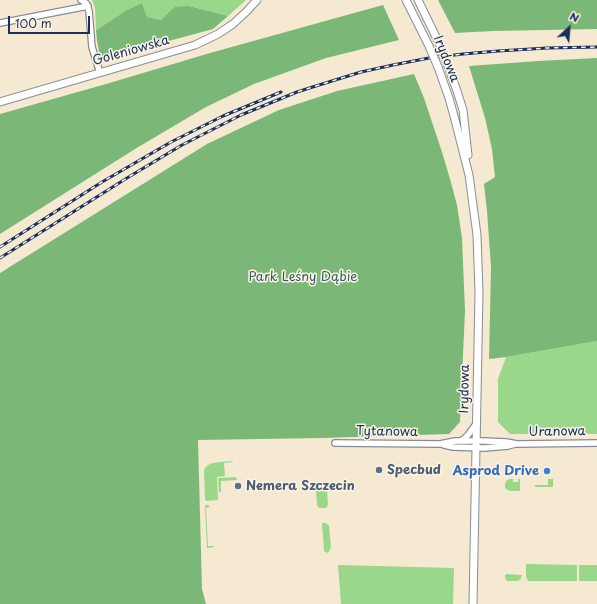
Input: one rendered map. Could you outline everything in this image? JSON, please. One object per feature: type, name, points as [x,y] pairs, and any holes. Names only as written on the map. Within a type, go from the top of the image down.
[{"type":"street","points":[[81,0],[84,1],[90,10],[92,47],[100,73]]},
{"type":"street","name":"Goleniowska","points":[[0,102],[204,42],[233,24],[257,0]]},
{"type":"street","name":"Irydowa","points":[[406,0],[438,67],[451,104],[469,175]]},
{"type":"street","name":"Irydowa","points":[[418,0],[440,45],[463,110],[469,175],[475,218],[479,293],[473,604]]},
{"type":"street","points":[[0,23],[88,6]]},
{"type":"street","name":"Tytanowa","points":[[335,443],[440,444],[462,440],[476,424]]},
{"type":"street","name":"Tytanowa","points":[[457,441],[476,444]]},
{"type":"street","name":"Uranowa","points":[[476,444],[508,446],[517,444],[597,443]]},
{"type":"street","name":"Tytanowa","points":[[440,444],[453,447],[476,444]]},
{"type":"green space","points":[[92,0],[246,0],[228,16],[189,6],[161,20],[147,17],[142,3],[127,10],[96,30],[95,8]]},
{"type":"green space","points":[[438,0],[597,0],[597,29],[455,33]]},
{"type":"green space","points":[[142,3],[147,17],[161,20],[175,7],[189,6],[228,16],[213,29],[106,58],[100,56],[96,30],[127,10]]},
{"type":"green space","points":[[383,5],[399,40],[326,58],[254,84],[206,107],[135,149],[0,234],[0,114]]},
{"type":"green space","points":[[597,58],[597,341],[489,359],[491,267],[484,184],[495,177],[492,149],[485,118],[469,66]]},
{"type":"green space","name":"Park Leśny Dąbie","points":[[414,74],[424,98],[450,179],[457,205],[462,238],[465,311],[460,422],[449,434],[198,440],[202,589],[206,604],[0,604],[0,273],[207,144],[279,110],[337,91]]},
{"type":"green space","points":[[597,341],[597,434],[510,434],[498,422],[498,379],[506,357]]},
{"type":"green space","points":[[234,462],[224,463],[225,476],[217,477],[218,500],[206,501],[205,468],[212,463]]},
{"type":"green space","points":[[236,477],[237,480],[221,481],[221,492],[219,492],[218,478]]},
{"type":"green space","points":[[509,479],[513,479],[513,482],[518,482],[518,479],[520,479],[520,491],[510,491],[506,489],[505,483]]},
{"type":"green space","points":[[548,479],[553,479],[553,487],[535,487],[535,485],[548,485]]},
{"type":"green space","points":[[327,489],[328,505],[326,508],[320,508],[317,505],[316,490]]},
{"type":"green space","points":[[206,505],[210,507],[206,508],[208,546],[214,546],[207,548],[205,507]]},
{"type":"green space","points":[[322,523],[326,523],[329,526],[331,547],[328,553],[324,551]]},
{"type":"green space","points":[[526,564],[577,565],[577,581],[528,581],[526,577]]},
{"type":"green space","points":[[338,565],[454,568],[453,604],[341,604]]},
{"type":"green space","points":[[579,565],[597,565],[597,581],[579,581]]},
{"type":"green space","points":[[507,574],[522,575],[520,580],[508,581],[505,577]]},
{"type":"railway","points":[[0,258],[182,145],[241,115],[297,92],[361,72],[429,58],[498,51],[597,47]]},
{"type":"railway","points":[[0,247],[102,182],[171,142],[223,116],[281,92]]},
{"type":"place","name":"Specbud","points":[[379,470]]},
{"type":"place","name":"Asprod Drive","points":[[547,471]]},
{"type":"place","name":"Nemera Szczecin","points":[[238,486]]}]
